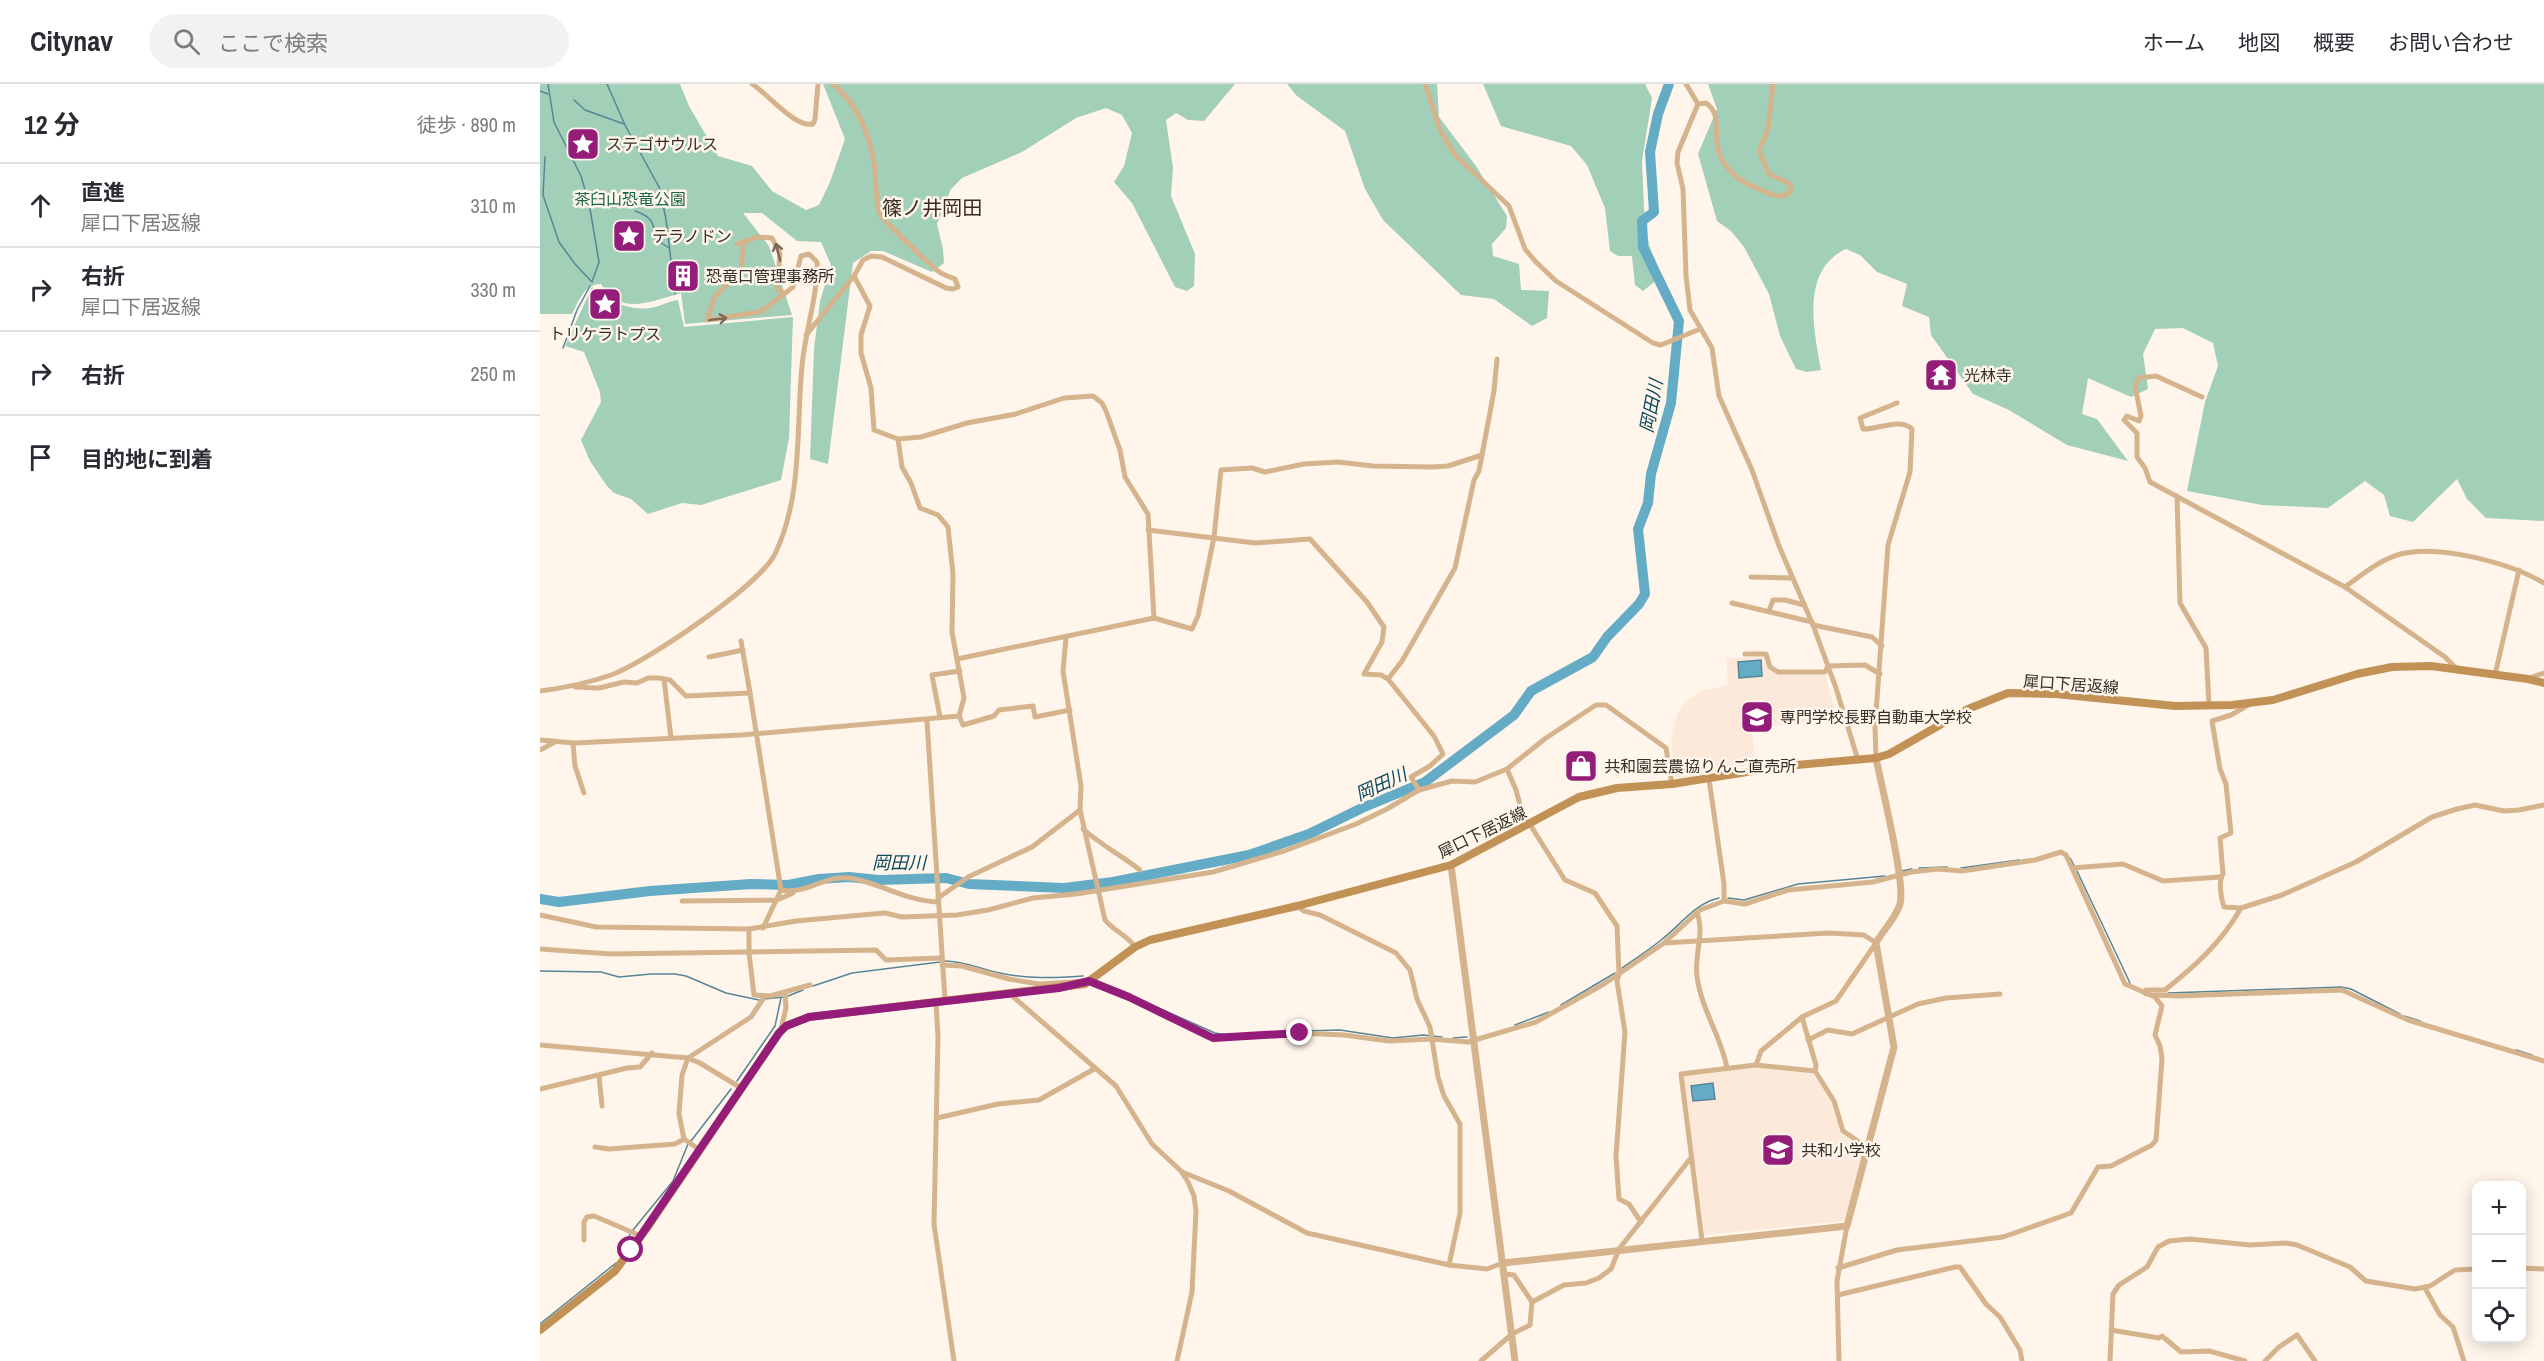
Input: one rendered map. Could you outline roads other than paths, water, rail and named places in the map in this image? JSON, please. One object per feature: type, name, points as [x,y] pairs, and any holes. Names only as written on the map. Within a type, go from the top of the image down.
[{"type":"main road","name":"犀口下居返線","points":[[540,1330],[615,1271],[781,1031],[809,1017],[1059,988],[1089,981],[1135,947],[1150,940],[1297,906],[1451,865],[1579,797],[1617,788],[1672,784],[1785,766],[1876,758],[1889,754],[1968,709],[2008,693],[2056,694],[2175,706],[2250,704],[2392,667],[2431,666],[2544,683]]},
{"type":"street","points":[[752,84],[796,120],[808,125],[815,119],[818,84]]},
{"type":"street","points":[[805,336],[854,276],[863,260],[871,256],[882,257],[946,288],[958,287],[958,283],[937,271],[880,216],[874,162],[864,123],[850,100],[833,84]]},
{"type":"street","points":[[1425,84],[1440,130],[1455,155],[1509,206],[1525,249],[1556,281],[1653,343],[1661,345],[1700,329]]},
{"type":"street","points":[[1686,84],[1698,104]]},
{"type":"street","points":[[1698,104],[1706,103],[1714,111],[1717,120],[1717,144],[1720,156],[1728,169],[1748,185],[1780,197],[1791,191],[1790,184],[1769,174],[1760,151],[1768,129],[1773,84]]},
{"type":"street","points":[[1698,104],[1678,152],[1677,163],[1683,189],[1686,276],[1690,310],[1712,348],[1719,396],[1752,470],[1812,624],[1858,760]]},
{"type":"street","points":[[540,691],[568,687],[612,675],[647,657],[734,596],[765,568],[774,556],[788,517],[794,485],[805,336],[818,269],[815,258],[809,254],[801,256],[792,287],[781,298],[759,312],[707,320],[715,296],[741,271],[740,244],[757,237],[772,238],[780,254],[777,288],[784,294]]},
{"type":"street","points":[[854,276],[870,306],[861,335],[861,352],[871,388],[874,430],[898,439],[933,434],[967,423],[1016,414],[1064,398],[1093,396],[1102,403],[1114,429],[1125,477],[1148,514],[1154,618]]},
{"type":"street","points":[[1388,679],[1402,661],[1455,568],[1474,480],[1479,471],[1494,391],[1497,359]]},
{"type":"street","points":[[2202,397],[2156,376],[2148,375],[2139,378],[2135,386],[2141,416],[2139,421],[2127,416],[2124,420],[2137,433],[2137,457],[2145,468],[2150,482],[2345,587],[2445,657],[2458,669]]},
{"type":"street","points":[[1756,1065],[1761,1051],[1802,1017],[1836,1001],[1896,913],[1901,902],[1899,875],[1876,758],[1875,727],[1888,545],[1910,472],[1912,429],[1906,424],[1893,424],[1863,429],[1860,418],[1897,403]]},
{"type":"street","points":[[898,439],[902,467],[911,483],[920,508],[938,515],[948,527],[953,574],[952,632],[964,698],[959,716],[963,725],[994,716],[999,710],[1033,706],[1035,717],[1070,710]]},
{"type":"street","points":[[957,659],[1154,618],[1192,629],[1198,616],[1214,537],[1221,470],[1252,468],[1265,472],[1304,464],[1338,462],[1373,466],[1432,467],[1448,466],[1482,455]]},
{"type":"street","points":[[2177,496],[2180,603],[2206,648],[2210,706]]},
{"type":"street","points":[[1148,530],[1255,543],[1310,539],[1378,616],[1384,627],[1382,642],[1364,674],[1381,675],[1388,679],[1434,736],[1443,754],[1411,777],[1419,790]]},
{"type":"street","points":[[2345,587],[2370,569],[2405,553],[2429,552],[2459,556],[2519,570],[2544,583]]},
{"type":"street","points":[[2495,675],[2519,570]]},
{"type":"street","points":[[1751,577],[1793,579]]},
{"type":"street","points":[[1769,611],[1773,600],[1785,600],[1804,605]]},
{"type":"street","points":[[1732,603],[1872,637],[1882,646]]},
{"type":"street","points":[[1066,638],[1064,671],[1081,786],[1080,810],[1083,829],[1105,920],[1114,930],[1128,936],[1135,947]]},
{"type":"street","points":[[741,641],[782,890],[763,928]]},
{"type":"street","points":[[709,657],[743,650]]},
{"type":"street","points":[[1745,654],[1766,654],[1770,667],[1778,672],[1825,672],[1828,666]]},
{"type":"street","points":[[1828,666],[1865,665],[1880,674]]},
{"type":"street","points":[[940,717],[932,675],[960,671]]},
{"type":"street","points":[[2528,679],[2544,673]]},
{"type":"street","points":[[568,687],[599,688],[624,682],[637,683],[648,678],[664,679],[675,684],[686,696],[750,693]]},
{"type":"street","points":[[664,679],[671,738]]},
{"type":"street","points":[[2250,704],[2231,715],[2212,721],[2220,769],[2226,784],[2231,833],[2220,838],[2223,874],[2220,877],[2220,898],[2224,908],[2241,908],[2282,895],[2356,862],[2432,817],[2475,805],[2504,811],[2544,805]]},
{"type":"street","points":[[540,915],[596,927],[749,929],[796,921],[885,913],[902,917],[940,917],[988,910],[1033,898],[1076,894],[1213,872],[1356,824],[1419,790],[1452,781],[1475,782],[1507,769],[1546,738],[1596,705],[1606,705],[1666,748],[1672,784]]},
{"type":"street","points":[[540,740],[573,742],[756,734],[927,721],[940,717],[959,716]]},
{"type":"street","points":[[927,721],[942,965],[934,1224],[954,1361]]},
{"type":"street","points":[[540,750],[556,741]]},
{"type":"street","points":[[573,742],[574,766],[584,793]]},
{"type":"street","points":[[1507,769],[1528,824],[1565,880],[1595,893],[1617,926],[1619,974],[1617,981],[1625,1032],[1616,1156],[1619,1200],[1629,1204],[1641,1222]]},
{"type":"street","points":[[1709,779],[1724,884],[1724,901]]},
{"type":"street","points":[[682,901],[777,900],[796,891],[849,878],[921,902],[938,900],[968,877],[1032,847],[1080,810]]},
{"type":"street","points":[[1083,829],[1104,847],[1121,855],[1140,870]]},
{"type":"street","points":[[942,965],[962,966],[1009,979],[1039,984],[1089,981],[1129,997],[1213,1038],[1300,1033],[1344,1035],[1389,1041],[1430,1036],[1473,1042],[1536,1022],[1619,974],[1664,943],[1696,913],[1724,901],[1745,904],[1788,890],[1873,882],[1938,869],[1962,871],[2035,860],[2061,852],[2075,868],[2125,984],[2155,997],[2162,1006],[2155,1035],[2162,1059],[2155,1143],[2110,1166],[2098,1167],[2091,1174],[2074,1209],[2059,1219],[2003,1237],[1897,1250],[1838,1268]]},
{"type":"street","points":[[2075,868],[2123,864],[2163,881],[2220,877]]},
{"type":"street","points":[[1451,865],[1515,1361]]},
{"type":"street","points":[[782,890],[796,891]]},
{"type":"street","points":[[1297,906],[1396,953],[1410,970],[1417,999],[1430,1027],[1444,1096],[1460,1124],[1460,1213],[1449,1265]]},
{"type":"street","points":[[2146,993],[2146,990],[2165,990],[2209,953],[2225,934],[2241,908]]},
{"type":"street","points":[[1696,913],[1701,922],[1695,964],[1699,994],[1723,1052],[1727,1068]]},
{"type":"street","points":[[749,929],[749,953],[754,995],[763,999],[785,996],[810,985]]},
{"type":"street","points":[[1664,943],[1828,933],[1864,935],[1876,943],[1894,1047],[1838,1268],[1839,1361]]},
{"type":"street","points":[[540,949],[610,954],[876,950],[886,960],[941,958]]},
{"type":"street","points":[[2146,993],[2179,996],[2342,990],[2408,1020],[2544,1061]]},
{"type":"street","points":[[1010,994],[1116,1086],[1152,1144],[1181,1171],[1194,1196],[1196,1211],[1192,1292],[1177,1361]]},
{"type":"street","points":[[1808,1040],[1828,1030],[1852,1034],[1918,1004],[1946,998],[2000,994]]},
{"type":"street","points":[[781,1031],[785,996]]},
{"type":"street","points":[[700,1150],[684,1139],[679,1114],[682,1075],[688,1058],[750,1017],[763,999]]},
{"type":"street","points":[[1802,1017],[1816,1065],[1815,1071],[1834,1101],[1843,1131],[1868,1148]]},
{"type":"street","points":[[540,1045],[652,1053],[688,1058],[741,1088]]},
{"type":"street","points":[[540,1089],[627,1068],[640,1067],[652,1053]]},
{"type":"street","points":[[1702,1240],[1681,1074],[1756,1065],[1815,1071]]},
{"type":"street","points":[[937,1118],[998,1104],[1039,1100],[1094,1069]]},
{"type":"street","points":[[599,1076],[602,1106]]},
{"type":"street","points":[[595,1147],[609,1149],[675,1144],[684,1139]]},
{"type":"street","points":[[1532,1302],[1564,1285],[1586,1283],[1599,1278],[1611,1269],[1619,1249],[1690,1159]]},
{"type":"street","points":[[1181,1171],[1229,1191],[1307,1233],[1449,1265],[1487,1269],[1503,1263],[1619,1249],[1847,1226]]},
{"type":"street","points":[[584,1240],[584,1222],[587,1217],[594,1216],[641,1236]]},
{"type":"street","points":[[2110,1361],[2113,1294],[2119,1285],[2147,1267],[2158,1247],[2169,1241],[2190,1239],[2250,1245],[2286,1243],[2313,1251],[2350,1267],[2366,1281],[2415,1288],[2425,1288],[2450,1272],[2472,1269]]},
{"type":"street","points":[[1838,1295],[1955,1266],[1960,1268],[1986,1304],[2000,1317],[2020,1350],[2022,1361]]},
{"type":"street","points":[[2526,1268],[2544,1269]]},
{"type":"street","points":[[1481,1361],[1512,1334],[1530,1325],[1532,1302],[1514,1275],[1505,1274]]},
{"type":"street","points":[[2425,1288],[2440,1315],[2453,1327],[2464,1361]]},
{"type":"street","points":[[2111,1330],[2159,1338],[2162,1336],[2181,1352],[2209,1351],[2245,1361]]},
{"type":"street","points":[[2265,1361],[2279,1347],[2297,1335],[2315,1361]]},
{"type":"water","points":[[1761,660],[1762,676],[1739,678],[1738,662]]},
{"type":"water","points":[[1713,1083],[1715,1099],[1693,1101],[1691,1086]]},
{"type":"waterway","points":[[545,157],[543,195],[559,242],[592,282],[599,262],[589,203],[581,176],[554,122],[548,84]]},
{"type":"waterway","points":[[607,84],[625,125],[659,187],[666,219],[675,294]]},
{"type":"waterway","name":"岡田川","points":[[540,899],[559,902],[650,891],[751,884],[788,885],[819,879],[849,877],[879,880],[946,878],[969,884],[1064,888],[1113,882],[1249,855],[1309,834],[1362,808],[1425,782],[1514,715],[1531,691],[1593,657],[1607,637],[1639,604],[1645,594],[1638,529],[1648,503],[1651,474],[1671,403],[1679,321],[1643,247],[1642,221],[1654,212],[1650,152],[1658,114],[1669,84]]},
{"type":"waterway","points":[[540,91],[548,94]]},
{"type":"waterway","points":[[574,100],[585,110],[624,124]]},
{"type":"waterway","points":[[635,211],[649,218],[657,240],[669,248]]},
{"type":"waterway","points":[[563,348],[577,310],[590,286]]},
{"type":"waterway","points":[[2070,858],[2075,867]]},
{"type":"waterway","points":[[1961,868],[2019,860]]},
{"type":"waterway","points":[[1919,868],[1947,867]]},
{"type":"waterway","points":[[1901,871],[1912,869]]},
{"type":"waterway","points":[[2077,871],[2130,983]]},
{"type":"waterway","points":[[1728,898],[1744,900],[1798,884],[1885,876]]},
{"type":"waterway","points":[[1622,968],[1656,944],[1695,910],[1719,898]]},
{"type":"waterway","points":[[945,961],[1021,976],[1051,978],[1083,976]]},
{"type":"waterway","points":[[813,986],[852,973],[940,962]]},
{"type":"waterway","points":[[540,971],[601,972],[619,977],[675,974],[686,976],[726,993],[759,1000]]},
{"type":"waterway","points":[[1561,1005],[1615,973]]},
{"type":"waterway","points":[[2168,993],[2341,987],[2351,989],[2400,1014]]},
{"type":"waterway","points":[[788,996],[803,990]]},
{"type":"waterway","points":[[764,999],[783,997]]},
{"type":"waterway","points":[[737,1081],[775,1026],[781,998]]},
{"type":"waterway","points":[[1143,1001],[1215,1033],[1228,1035]]},
{"type":"waterway","points":[[1515,1025],[1549,1012]]},
{"type":"waterway","points":[[2404,1016],[2420,1021]]},
{"type":"waterway","points":[[1301,1031],[1340,1030],[1393,1038],[1423,1035],[1442,1037]]},
{"type":"waterway","points":[[1286,1031],[1296,1031]]},
{"type":"waterway","points":[[1453,1038],[1467,1037]]},
{"type":"waterway","points":[[2516,1050],[2532,1055]]},
{"type":"waterway","points":[[691,1141],[731,1089]]},
{"type":"waterway","points":[[633,1230],[673,1181],[688,1144]]},
{"type":"waterway","points":[[622,1255],[630,1234]]},
{"type":"waterway","points":[[540,1324],[616,1263]]},
{"type":"place","name":"ステゴサウルス","points":[[583,144]]},
{"type":"place","name":"テラノドン","points":[[629,236]]},
{"type":"place","name":"恐竜口管理事務所","points":[[683,276]]},
{"type":"place","name":"トリケラトプス","points":[[605,304]]},
{"type":"place","name":"光林寺","points":[[1941,375]]},
{"type":"place","name":"専門学校長野自動車大学校","points":[[1757,717]]},
{"type":"place","name":"共和園芸農協りんご直売所","points":[[1581,766]]},
{"type":"place","name":"共和小学校","points":[[1778,1150]]},
{"type":"district","name":"篠ノ井岡田","points":[[932,207]]},
{"type":"park label","name":"茶臼山恐竜公園","points":[[630,199]]}]
